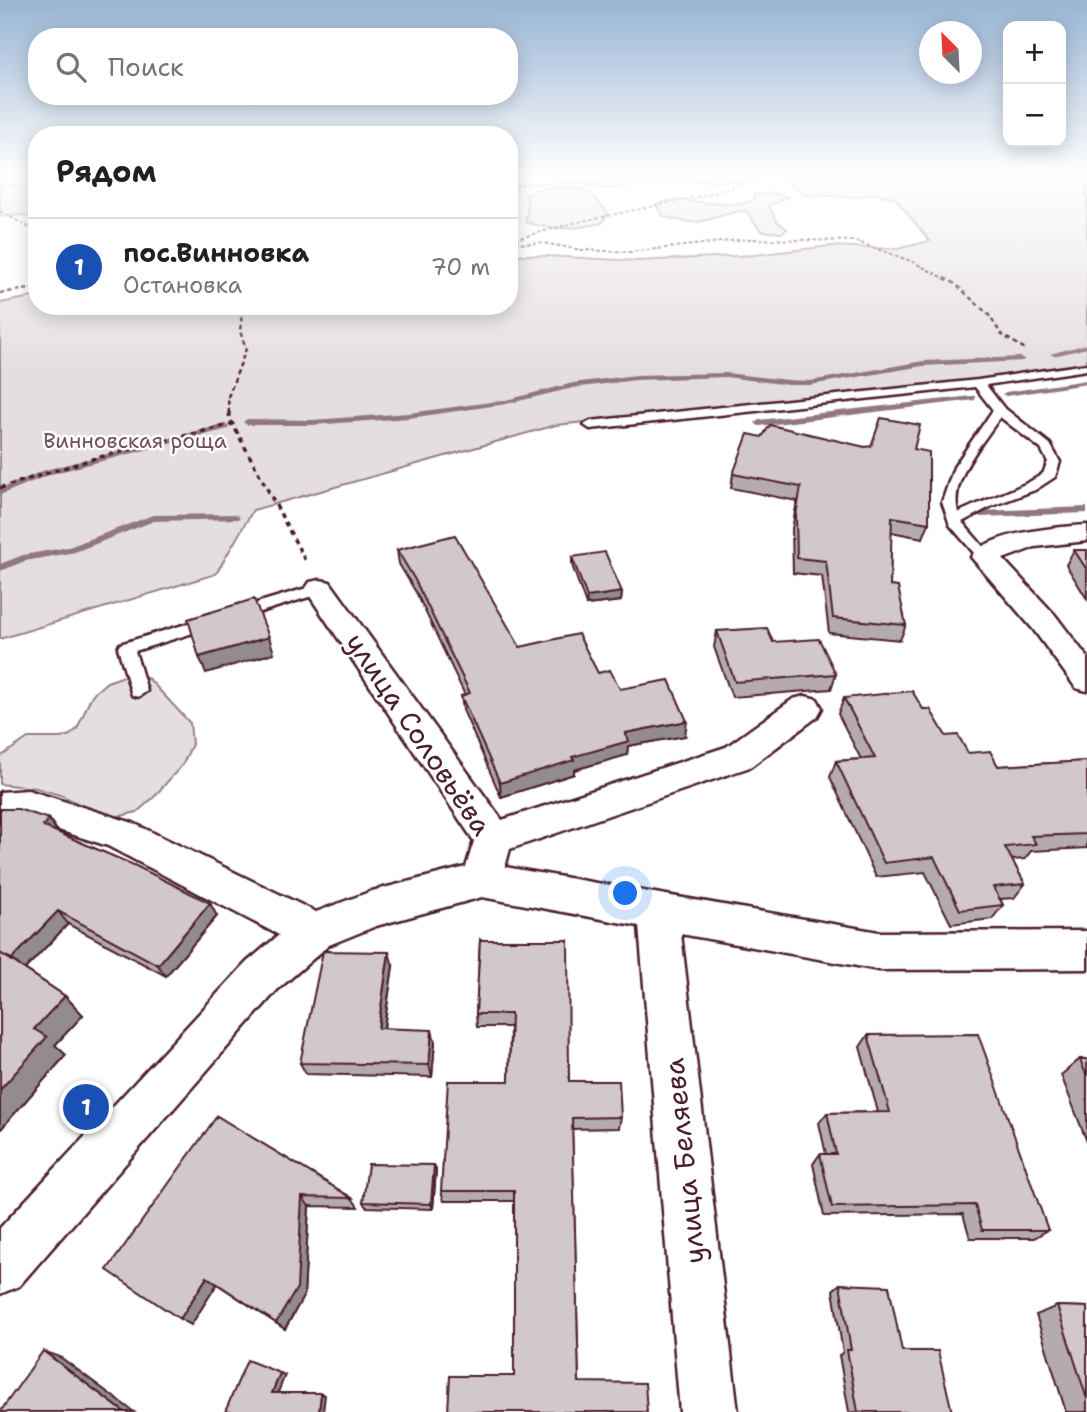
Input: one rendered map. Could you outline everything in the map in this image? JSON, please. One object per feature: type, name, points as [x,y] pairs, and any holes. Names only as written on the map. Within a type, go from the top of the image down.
[{"type":"street","points":[[1087,533],[1044,535],[1010,543],[985,557],[1044,622],[1087,680]]},
{"type":"street","name":"улица Соловьёва","points":[[320,589],[489,859]]},
{"type":"street","points":[[0,1267],[262,976],[314,932],[738,757],[805,708]]},
{"type":"street","points":[[0,807],[28,805],[120,834],[314,932]]},
{"type":"street","points":[[489,859],[658,911],[879,951],[1087,950]]},
{"type":"street","name":"улица Беляева","points":[[658,911],[709,1412]]},
{"type":"lane","points":[[590,425],[978,383],[1085,367]]},
{"type":"lane","points":[[955,520],[987,502],[1030,487],[1050,474],[1054,462],[1046,447],[999,410],[978,383]]},
{"type":"lane","points":[[985,557],[955,520],[948,503],[953,482],[999,410]]},
{"type":"lane","points":[[138,691],[126,648],[320,589]]},
{"type":"path","points":[[518,242],[543,243],[582,250],[629,251],[739,240]]},
{"type":"path","points":[[796,240],[855,241],[911,261],[954,284],[988,314],[1002,335],[1034,355],[1085,367]]},
{"type":"path","points":[[0,293],[28,289]]},
{"type":"path","points":[[242,315],[240,331],[247,349],[228,397],[228,411],[232,424],[320,589]]},
{"type":"path","points":[[0,488],[92,459],[232,424]]},
{"type":"green space","name":"Винновская роща","points":[[1087,240],[1087,369],[556,425],[253,510],[216,574],[0,639],[0,303],[28,298],[28,315],[518,315],[518,254],[638,261],[755,255],[830,246],[897,249],[930,241]]},
{"type":"green space","points":[[130,674],[149,679],[190,723],[192,744],[183,764],[137,812],[121,816],[101,815],[63,796],[36,788],[0,784],[0,757],[28,738],[61,738],[70,735],[77,729],[92,695],[107,682]]},
{"type":"building","points":[[881,418],[920,425],[914,449],[929,452],[929,523],[892,517],[890,586],[898,587],[906,625],[833,618],[826,561],[797,558],[796,515],[801,487],[733,474],[748,434],[762,437],[770,425],[865,447],[871,446]]},
{"type":"building","points":[[455,535],[520,647],[578,634],[598,673],[610,670],[620,689],[669,680],[687,721],[625,733],[629,741],[572,757],[574,760],[500,783],[461,696],[470,693],[415,580],[397,550]]},
{"type":"building","points":[[1074,550],[1087,550],[1087,570]]},
{"type":"building","points":[[605,552],[622,592],[587,597],[572,557]]},
{"type":"building","points":[[254,599],[269,637],[199,657],[188,619]]},
{"type":"building","points":[[767,628],[773,642],[819,639],[836,674],[735,682],[717,631]]},
{"type":"building","points":[[912,691],[923,709],[930,709],[946,736],[958,735],[968,753],[990,751],[998,766],[1087,761],[1087,834],[1031,836],[1036,844],[1005,847],[1025,884],[993,887],[1003,905],[960,910],[934,857],[884,863],[836,761],[875,758],[844,698]]},
{"type":"building","points":[[0,809],[18,809],[49,819],[43,826],[136,866],[210,903],[158,965],[58,911],[12,959],[5,956],[0,953]]},
{"type":"building","points":[[480,940],[568,940],[569,1081],[619,1081],[621,1117],[572,1118],[579,1382],[645,1383],[647,1412],[448,1412],[450,1376],[514,1376],[514,1191],[441,1191],[448,1081],[509,1081],[511,1014],[476,1014]]},
{"type":"building","points":[[323,951],[389,952],[378,1028],[432,1030],[429,1065],[300,1063]]},
{"type":"building","points":[[0,953],[65,996],[34,1029],[47,1037],[0,1090]]},
{"type":"building","points":[[978,1034],[1048,1230],[982,1230],[975,1205],[832,1207],[820,1154],[836,1154],[827,1113],[890,1112],[868,1035]]},
{"type":"building","points":[[1080,1059],[1087,1059],[1087,1077]]},
{"type":"building","points":[[217,1116],[352,1198],[302,1197],[297,1288],[276,1323],[207,1277],[180,1319],[107,1270]]},
{"type":"building","points":[[368,1164],[434,1165],[431,1204],[363,1202]]},
{"type":"building","points":[[840,1284],[889,1286],[902,1351],[938,1351],[952,1412],[858,1412],[847,1350],[851,1350]]},
{"type":"building","points":[[1057,1306],[1087,1307],[1087,1399]]},
{"type":"building","points":[[43,1351],[124,1412],[0,1412]]},
{"type":"building","points":[[247,1360],[280,1373],[272,1393],[321,1393],[319,1412],[225,1412]]},
{"type":"waterway","points":[[1054,354],[1087,346]]},
{"type":"waterway","points":[[247,422],[344,421],[409,416],[506,402],[573,385],[636,378],[726,375],[810,383],[923,363],[1020,359]]},
{"type":"waterway","points":[[1006,394],[1087,382]]},
{"type":"waterway","points":[[759,423],[972,398]]},
{"type":"waterway","points":[[0,492],[48,472],[225,427]]},
{"type":"waterway","points":[[981,514],[1087,510]]},
{"type":"waterway","points":[[0,568],[23,558],[71,550],[153,518],[235,517]]},
{"type":"place","name":"пос.Винновка","points":[[86,1107]]}]
